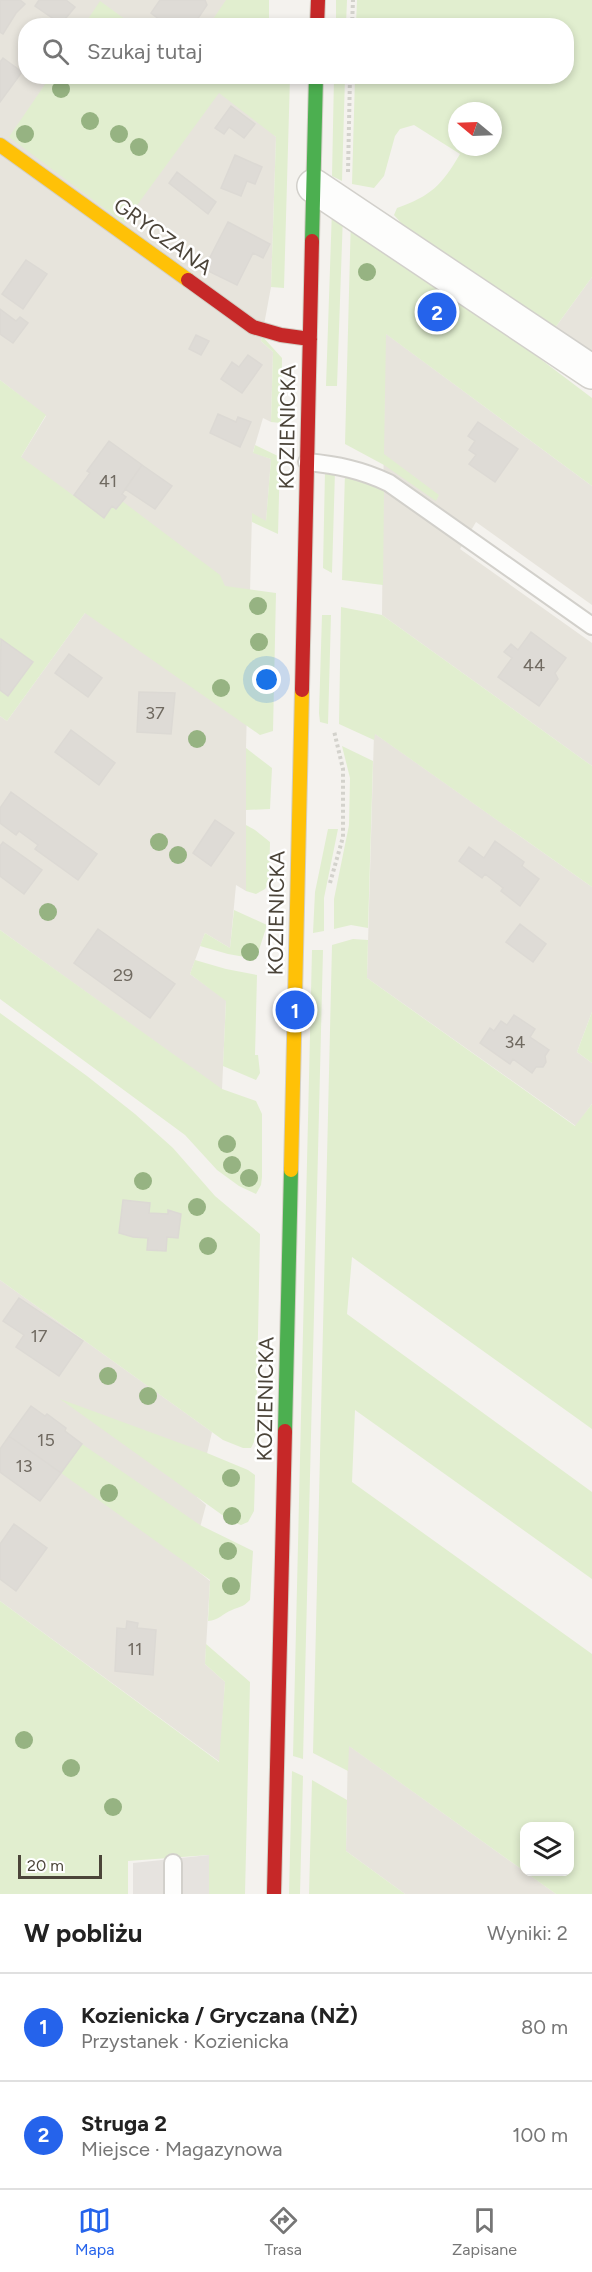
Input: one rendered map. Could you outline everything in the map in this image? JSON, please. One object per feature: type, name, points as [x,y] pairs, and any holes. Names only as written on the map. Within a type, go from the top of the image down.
[{"type":"main road","points":[[318,0],[318,18]]},
{"type":"main road","name":"KOZIENICKA","points":[[274,1894],[316,84]]},
{"type":"main road","name":"GRYCZANA","points":[[0,145],[253,327],[281,335],[310,339]]},
{"type":"street","points":[[314,186],[592,372]]},
{"type":"lane","points":[[307,462],[339,465],[371,474],[389,483],[592,626]]},
{"type":"lane","points":[[173,1863],[173,1894]]},
{"type":"path","points":[[352,0],[352,18]]},
{"type":"shaded area","points":[[0,0],[269,0],[269,18],[18,18],[18,84],[267,84],[266,127],[276,137],[271,287],[261,341],[273,352],[271,422],[263,418],[253,452],[271,459],[266,522],[252,514],[246,748],[246,891],[236,885],[230,948],[205,933],[190,974],[226,1000],[222,1090],[0,930],[0,716],[7,721],[85,613],[18,462],[46,416],[0,380]]},
{"type":"shaded area","points":[[592,277],[592,360],[552,332]]},
{"type":"shaded area","points":[[385,333],[592,486],[592,605],[476,522],[460,549],[592,643],[592,766],[382,615]]},
{"type":"shaded area","points":[[374,733],[592,887],[592,1012],[577,1052],[592,1063],[592,1104],[576,1126],[367,978]]},
{"type":"shaded area","points":[[0,1280],[212,1432],[197,1497],[206,1505],[190,1565],[210,1581],[205,1664],[225,1682],[220,1762],[0,1601]]},
{"type":"shaded area","points":[[348,1745],[520,1868],[520,1876],[531,1876],[556,1894],[405,1894],[346,1851]]},
{"type":"shaded area","points":[[209,1855],[209,1894],[133,1894],[133,1863]]},
{"type":"green space","points":[[226,0],[269,0],[269,18],[214,18]]},
{"type":"green space","points":[[336,0],[347,0],[346,18],[336,18]]},
{"type":"green space","points":[[357,0],[592,0],[592,277],[552,332],[402,224],[394,215],[397,208],[419,199],[441,182],[459,156],[502,156],[502,102],[448,102],[448,146],[414,125],[400,129],[395,136],[384,176],[374,188],[352,184],[355,84],[574,84],[574,18],[356,18]]},
{"type":"green space","points":[[100,1],[123,18],[89,18]]},
{"type":"green space","points":[[45,84],[290,84],[284,288],[271,287],[276,137],[219,93],[124,223],[9,137]]},
{"type":"green space","points":[[334,84],[345,84],[342,181],[332,176]]},
{"type":"green space","points":[[332,209],[343,215],[337,386],[326,386]]},
{"type":"green space","points":[[351,216],[592,398],[592,486],[386,334],[384,454],[439,495],[436,501],[384,465],[345,444]]},
{"type":"green space","points":[[262,336],[282,358],[281,423],[271,422],[273,352],[261,341]]},
{"type":"green space","points":[[0,380],[46,415],[21,457],[104,518],[112,506],[116,509],[122,501],[220,575],[225,586],[276,593],[273,731],[260,735],[85,613],[7,721],[0,716]]},
{"type":"green space","points":[[255,445],[280,457],[278,534],[252,522],[252,513],[266,521],[271,459],[253,453]]},
{"type":"green space","points":[[325,471],[335,471],[332,573],[323,568]]},
{"type":"green space","points":[[345,472],[384,490],[383,585],[342,580]]},
{"type":"green space","points":[[341,607],[382,615],[592,766],[592,887],[375,734],[374,740],[339,724]]},
{"type":"green space","points":[[322,615],[331,615],[328,724],[320,722],[319,713]]},
{"type":"green space","points":[[342,746],[373,761],[368,928],[351,925],[334,929],[334,899],[349,825],[350,778]]},
{"type":"green space","points":[[246,748],[272,768],[270,809],[246,810]]},
{"type":"green space","points":[[246,825],[270,842],[269,883],[265,889],[256,894],[246,891]]},
{"type":"green space","points":[[328,829],[338,829],[324,898],[324,931],[313,933],[315,892]]},
{"type":"green space","points":[[234,910],[267,925],[256,959],[200,946],[205,933],[230,948]]},
{"type":"green space","points":[[0,930],[222,1089],[256,1101],[262,1114],[262,1177],[256,1194],[239,1186],[217,1170],[185,1135],[0,999]]},
{"type":"green space","points":[[353,939],[368,940],[367,978],[575,1126],[592,1104],[592,1429],[352,1257],[347,1314],[592,1492],[592,1579],[355,1410],[352,1482],[592,1654],[592,1894],[556,1894],[531,1876],[574,1876],[574,1822],[520,1822],[520,1868],[349,1746],[348,1771],[313,1753],[332,945]]},
{"type":"green space","points":[[312,950],[323,950],[303,1759],[293,1756]]},
{"type":"green space","points":[[195,960],[257,975],[255,1055],[258,1055],[260,1073],[256,1080],[223,1066],[226,1001],[190,974]]},
{"type":"green space","points":[[592,1012],[592,1063],[577,1052]]},
{"type":"green space","points":[[0,1013],[135,1114],[173,1148],[215,1196],[260,1234],[256,1433],[251,1448],[243,1448],[223,1440],[0,1280]]},
{"type":"green space","points":[[60,1399],[248,1470],[255,1475],[254,1511],[248,1522],[241,1525],[232,1522]]},
{"type":"green space","points":[[82,1444],[200,1525],[253,1551],[250,1600],[243,1606],[208,1621],[210,1580],[61,1473]]},
{"type":"green space","points":[[0,1601],[219,1762],[225,1682],[205,1664],[206,1644],[250,1682],[245,1894],[209,1894],[209,1855],[128,1861],[128,1894],[0,1894]]},
{"type":"green space","points":[[292,1771],[303,1776],[300,1894],[289,1894]]},
{"type":"green space","points":[[312,1780],[347,1800],[346,1851],[405,1894],[309,1894]]},
{"type":"building","points":[[0,0],[20,0],[25,4],[16,13],[3,34],[0,32]]},
{"type":"building","points":[[39,0],[66,0],[75,7],[66,18],[52,18],[35,6]]},
{"type":"building","points":[[160,0],[205,0],[207,5],[198,18],[158,18],[151,13]]},
{"type":"building","points":[[3,58],[18,69],[18,77],[0,102],[0,62]]},
{"type":"building","points":[[231,106],[255,124],[244,138],[229,127],[224,134],[215,128]]},
{"type":"building","points":[[235,155],[262,167],[255,184],[247,181],[241,196],[221,188]]},
{"type":"building","points":[[177,172],[216,202],[208,214],[169,183]]},
{"type":"building","points":[[228,222],[270,244],[263,258],[253,253],[237,285],[204,269]]},
{"type":"building","points":[[26,260],[47,274],[23,309],[2,294]]},
{"type":"building","points":[[427,301],[449,301],[448,323],[426,323]]},
{"type":"building","points":[[0,309],[16,321],[20,317],[28,323],[13,343],[0,334]]},
{"type":"building","points":[[196,335],[209,341],[201,355],[189,349]]},
{"type":"building","points":[[248,355],[262,365],[242,393],[221,379],[232,362],[239,367]]},
{"type":"building","points":[[218,414],[236,422],[238,417],[251,422],[240,447],[210,433]]},
{"type":"building","points":[[478,422],[518,449],[495,482],[469,464],[476,455],[469,450],[475,441],[468,436]]},
{"type":"building","points":[[109,441],[142,465],[122,494],[126,497],[116,509],[112,506],[104,518],[74,495],[90,473],[87,471]]},
{"type":"building","points":[[142,465],[172,486],[155,509],[125,489]]},
{"type":"building","points":[[531,632],[566,658],[555,673],[558,679],[539,706],[498,677],[512,658],[504,652],[511,644],[518,650]]},
{"type":"building","points":[[1,639],[33,662],[8,696],[0,690]]},
{"type":"building","points":[[69,654],[102,678],[88,697],[55,673]]},
{"type":"building","points":[[139,692],[175,693],[171,734],[137,732]]},
{"type":"building","points":[[71,730],[115,763],[99,785],[55,752]]},
{"type":"building","points":[[11,792],[97,854],[78,880],[35,849],[38,845],[19,831],[16,835],[0,823],[0,808]]},
{"type":"building","points":[[215,820],[234,833],[211,866],[193,853]]},
{"type":"building","points":[[495,841],[524,862],[522,866],[539,879],[520,906],[501,891],[503,888],[485,874],[482,878],[459,861],[469,847],[484,858]]},
{"type":"building","points":[[3,842],[42,870],[24,894],[0,876],[0,846]]},
{"type":"building","points":[[520,924],[546,944],[533,962],[506,942]]},
{"type":"building","points":[[98,929],[175,984],[150,1018],[74,963]]},
{"type":"building","points":[[514,1015],[535,1029],[530,1037],[549,1050],[543,1067],[536,1067],[532,1073],[513,1059],[510,1064],[480,1043],[490,1028],[494,1031],[501,1021],[507,1025]]},
{"type":"building","points":[[123,1200],[150,1203],[149,1213],[168,1214],[168,1210],[181,1214],[178,1238],[167,1237],[166,1251],[147,1250],[148,1238],[119,1233]]},
{"type":"building","points":[[19,1298],[83,1341],[59,1376],[16,1347],[24,1335],[3,1321]]},
{"type":"building","points":[[31,1406],[66,1428],[65,1431],[82,1444],[61,1473],[9,1436]]},
{"type":"building","points":[[9,1436],[61,1473],[40,1501],[0,1472],[0,1449]]},
{"type":"building","points":[[14,1524],[47,1548],[16,1591],[0,1579],[0,1544]]},
{"type":"building","points":[[127,1621],[138,1623],[137,1628],[156,1630],[153,1675],[115,1671],[117,1628],[126,1629]]},
{"type":"traffic: fast","points":[[312,241],[316,84]]},
{"type":"traffic: fast","points":[[285,1431],[291,1170]]},
{"type":"traffic: slow","points":[[0,145],[188,280]]},
{"type":"traffic: slow","points":[[291,1170],[302,690]]},
{"type":"traffic: jam","points":[[317,18],[318,0]]},
{"type":"traffic: jam","points":[[302,690],[312,241]]},
{"type":"traffic: jam","points":[[188,280],[253,327],[281,335],[310,339]]},
{"type":"traffic: jam","points":[[274,1894],[285,1431]]},
{"type":"place","name":"Struga 2","points":[[437,312]]},
{"type":"place","name":"Kozienicka / Gryczana (NŻ)","points":[[295,1010]]}]
